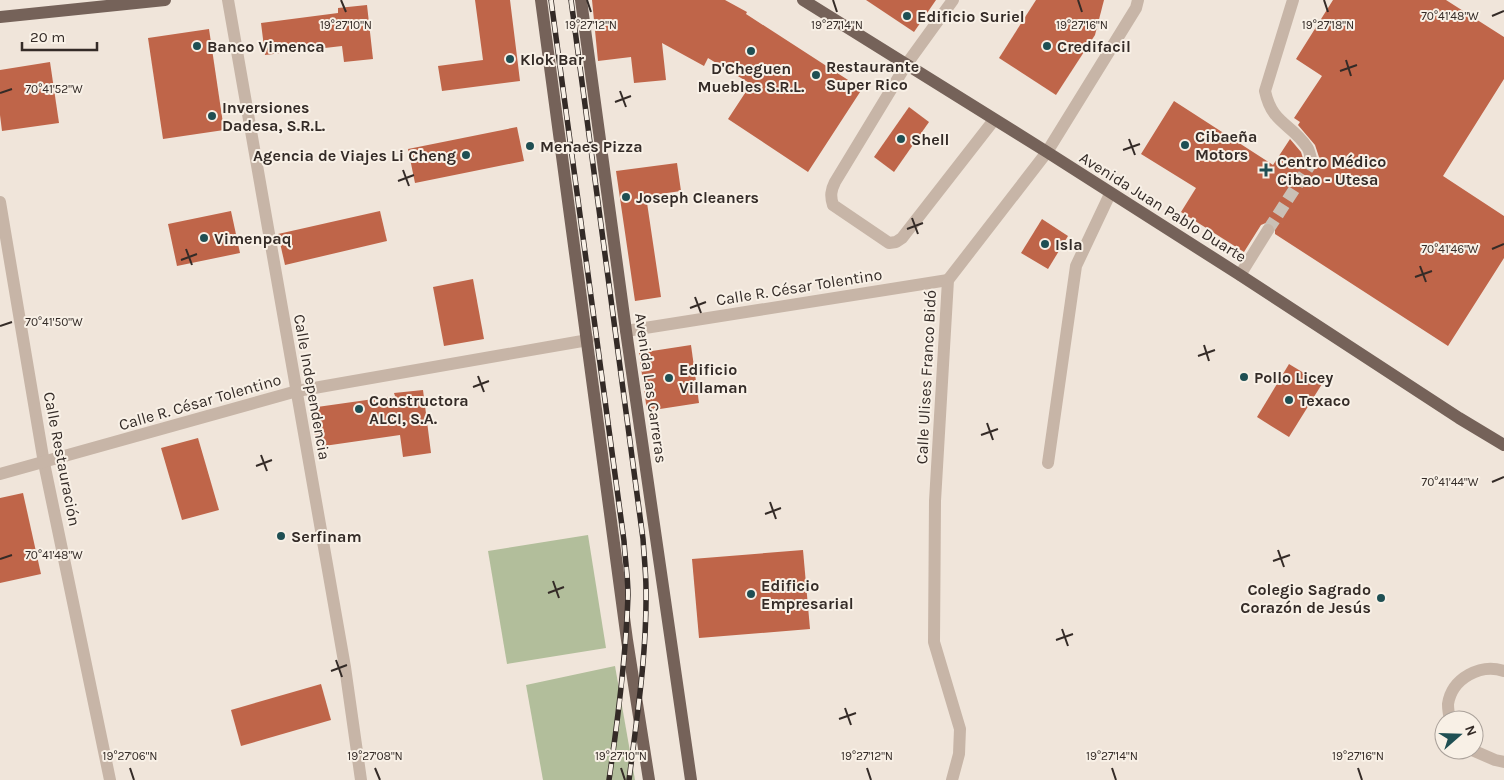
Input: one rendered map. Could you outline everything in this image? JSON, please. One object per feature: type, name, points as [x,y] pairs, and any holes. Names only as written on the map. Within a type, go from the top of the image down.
[{"type":"main road","points":[[0,17],[165,0]]},
{"type":"main road","points":[[540,0],[588,340],[627,640],[649,780]]},
{"type":"main road","name":"Avenida Las Carreras","points":[[581,0],[626,331],[691,780]]},
{"type":"main road","name":"Avenida Juan Pablo Duarte","points":[[808,1],[906,66],[1047,152],[1459,418],[1504,445]]},
{"type":"street","name":"Calle Independencia","points":[[228,0],[345,667],[361,780]]},
{"type":"street","points":[[953,0],[906,66],[835,182],[831,189],[830,198],[833,205],[889,244],[896,242],[902,238],[994,120]]},
{"type":"street","name":"Calle Ulises Franco Bidó","points":[[952,780],[959,754],[960,729],[934,642],[936,501],[948,280],[1047,152],[1136,8],[1138,0]]},
{"type":"street","points":[[1293,0],[1265,91],[1268,104],[1276,117],[1308,148],[1312,162]]},
{"type":"street","points":[[1048,463],[1076,266],[1110,194]]},
{"type":"street","name":"Calle Restauración","points":[[0,202],[44,462],[110,780]]},
{"type":"street","points":[[1240,275],[1268,230]]},
{"type":"street","name":"Calle R. César Tolentino","points":[[626,331],[948,280]]},
{"type":"street","name":"Calle R. César Tolentino","points":[[0,474],[297,391],[588,340]]},
{"type":"street","points":[[1449,710],[1448,703],[1455,687],[1468,675],[1486,668],[1504,671]]},
{"type":"street","points":[[1484,754],[1504,762]]},
{"type":"green space","points":[[588,535],[606,648],[507,664],[488,551]]},
{"type":"green space","points":[[615,666],[635,780],[543,780],[526,685]]},
{"type":"building","points":[[475,0],[510,0],[520,81],[442,91],[438,66],[483,60]]},
{"type":"building","points":[[592,0],[725,0],[747,12],[746,14],[862,89],[808,172],[728,119],[751,84],[708,58],[704,66],[662,43],[666,80],[634,83],[631,57],[598,61]]},
{"type":"building","name":"Edificio Suriel","points":[[866,0],[936,0],[914,32]]},
{"type":"building","name":"Credifacil","points":[[1036,0],[1104,0],[1095,35],[1056,95],[999,58]]},
{"type":"building","name":"Centro Médico Cibao - Utesa","points":[[1333,0],[1446,0],[1504,37],[1504,79],[1443,176],[1504,216],[1504,258],[1448,346],[1275,234],[1275,227],[1272,223],[1268,222],[1261,225],[1244,252],[1181,212],[1196,188],[1141,154],[1174,101],[1273,165],[1290,139],[1301,152],[1306,168],[1311,170],[1318,168],[1320,160],[1315,145],[1298,125],[1300,122],[1294,118],[1322,76],[1296,59]]},
{"type":"building","points":[[367,5],[373,59],[344,62],[342,46],[265,55],[261,23],[338,13],[338,8]]},
{"type":"building","points":[[209,29],[224,130],[163,139],[148,38]]},
{"type":"building","points":[[50,62],[59,123],[2,131],[0,70]]},
{"type":"building","name":"Shell","points":[[909,107],[929,122],[894,172],[874,157]]},
{"type":"building","name":"Agencia de Viajes Li Cheng","points":[[517,127],[524,161],[415,183],[408,149]]},
{"type":"building","points":[[677,163],[681,191],[646,196],[661,297],[635,301],[616,171]]},
{"type":"building","name":"Vimenpaq","points":[[231,211],[240,253],[177,266],[168,224]]},
{"type":"building","points":[[380,211],[387,241],[285,265],[278,234]]},
{"type":"building","name":"Isla","points":[[1042,219],[1068,236],[1048,269],[1021,253]]},
{"type":"building","points":[[473,279],[484,339],[444,346],[433,287]]},
{"type":"building","name":"Edificio Villaman","points":[[691,345],[699,403],[647,411],[639,353]]},
{"type":"building","name":"Texaco","points":[[1289,364],[1322,384],[1289,437],[1257,417]]},
{"type":"building","points":[[423,390],[431,453],[403,457],[400,435],[317,447],[310,408],[395,396],[394,393]]},
{"type":"building","points":[[198,438],[219,510],[182,520],[161,448]]},
{"type":"building","points":[[23,493],[41,574],[0,583],[0,498]]},
{"type":"building","name":"Edificio Empresarial","points":[[803,550],[810,629],[699,638],[692,559]]},
{"type":"building","points":[[321,684],[331,720],[241,746],[231,710]]},
{"type":"tunnel","points":[[1268,230],[1312,162]]},
{"type":"railway","points":[[551,0],[628,582],[623,665],[609,780]]},
{"type":"railway","points":[[571,0],[643,539],[646,583],[645,637],[629,780]]},
{"type":"place","name":"Edificio Suriel","points":[[907,16]]},
{"type":"place","name":"Banco Vimenca","points":[[197,46]]},
{"type":"place","name":"Credifacil","points":[[1047,46]]},
{"type":"place","name":"D'Cheguen Muebles S.R.L.","points":[[751,51]]},
{"type":"place","name":"Klok Bar","points":[[510,59]]},
{"type":"place","name":"Restaurante Super Rico","points":[[816,75]]},
{"type":"place","name":"Inversiones Dadesa, S.R.L.","points":[[212,116]]},
{"type":"place","name":"Shell","points":[[901,139]]},
{"type":"place","name":"Cibaeña Motors","points":[[1185,145]]},
{"type":"place","name":"Menaes Pizza","points":[[530,146]]},
{"type":"place","name":"Agencia de Viajes Li Cheng","points":[[466,155]]},
{"type":"place","name":"Centro Médico Cibao - Utesa","points":[[1266,170]]},
{"type":"place","name":"Joseph Cleaners","points":[[626,197]]},
{"type":"place","name":"Vimenpaq","points":[[204,238]]},
{"type":"place","name":"Isla","points":[[1045,244]]},
{"type":"place","name":"Pollo Licey","points":[[1244,377]]},
{"type":"place","name":"Edificio Villaman","points":[[669,378]]},
{"type":"place","name":"Texaco","points":[[1289,400]]},
{"type":"place","name":"Constructora ALCI, S.A.","points":[[359,409]]},
{"type":"place","name":"Serfinam","points":[[281,536]]},
{"type":"place","name":"Edificio Empresarial","points":[[751,594]]},
{"type":"place","name":"Colegio Sagrado Corazón de Jesús","points":[[1381,598]]}]
